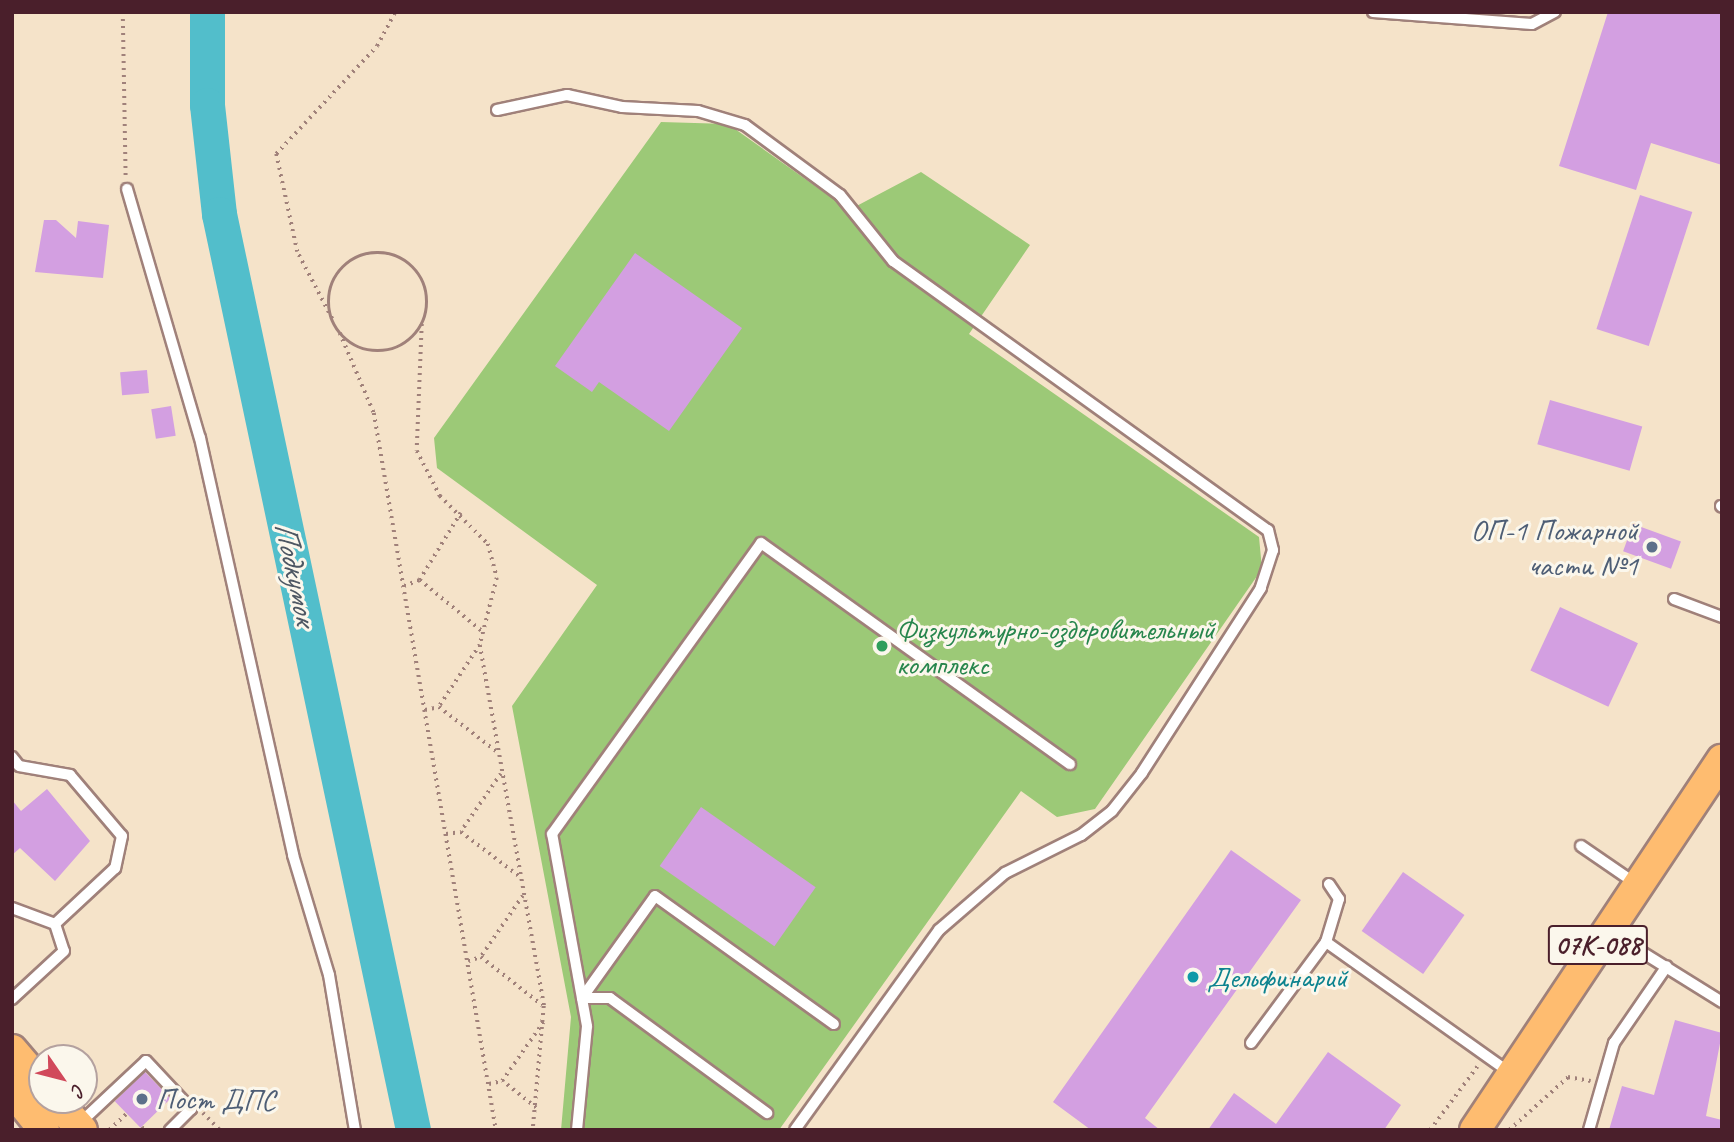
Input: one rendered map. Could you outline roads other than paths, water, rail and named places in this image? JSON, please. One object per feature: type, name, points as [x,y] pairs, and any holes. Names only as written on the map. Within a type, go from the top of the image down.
[{"type":"main road","name":"07К-088","points":[[1475,1130],[1722,760]]},
{"type":"main road","points":[[12,1050],[28,1069]]},
{"type":"main road","points":[[12,1090],[44,1130]]},
{"type":"main road","points":[[68,1114],[80,1127]]},
{"type":"lane","points":[[1373,12],[1532,24],[1555,12]]},
{"type":"lane","points":[[497,110],[567,95],[622,107],[698,111],[745,125],[840,195],[893,261],[1268,530],[1273,550],[1261,588],[1142,773],[1112,811],[1081,835],[1005,873],[939,930],[795,1130]]},
{"type":"lane","points":[[127,189],[200,438],[293,855],[329,975],[355,1130]]},
{"type":"lane","points":[[577,1130],[587,1026],[552,834],[761,542],[1070,764]]},
{"type":"lane","points":[[1674,599],[1722,617]]},
{"type":"lane","points":[[12,757],[19,766],[70,775],[122,836],[115,868],[55,924]]},
{"type":"lane","points":[[1581,846],[1639,885]]},
{"type":"lane","points":[[1251,1043],[1326,942],[1339,900],[1329,884]]},
{"type":"lane","points":[[582,998],[655,896],[834,1024]]},
{"type":"lane","points":[[12,908],[55,924]]},
{"type":"lane","points":[[12,999],[64,951],[55,924]]},
{"type":"lane","points":[[1608,931],[1722,1002]]},
{"type":"lane","points":[[1326,942],[1512,1074]]},
{"type":"lane","points":[[1589,1130],[1614,1043],[1667,966]]},
{"type":"lane","points":[[582,998],[610,998],[767,1113]]},
{"type":"lane","points":[[80,1127],[146,1060],[191,1109],[170,1130]]},
{"type":"waterway","name":"Подкумок","points":[[207,12],[207,105],[219,214],[413,1130]]},
{"type":"place","name":"ОП-1 Пожарной части №1","points":[[1652,547]]},
{"type":"place","name":"Физкультурно-оздоровительный комплекс","points":[[882,646]]},
{"type":"place","name":"Дельфинарий","points":[[1193,977]]},
{"type":"place","name":"Пост ДПС","points":[[142,1099]]}]
